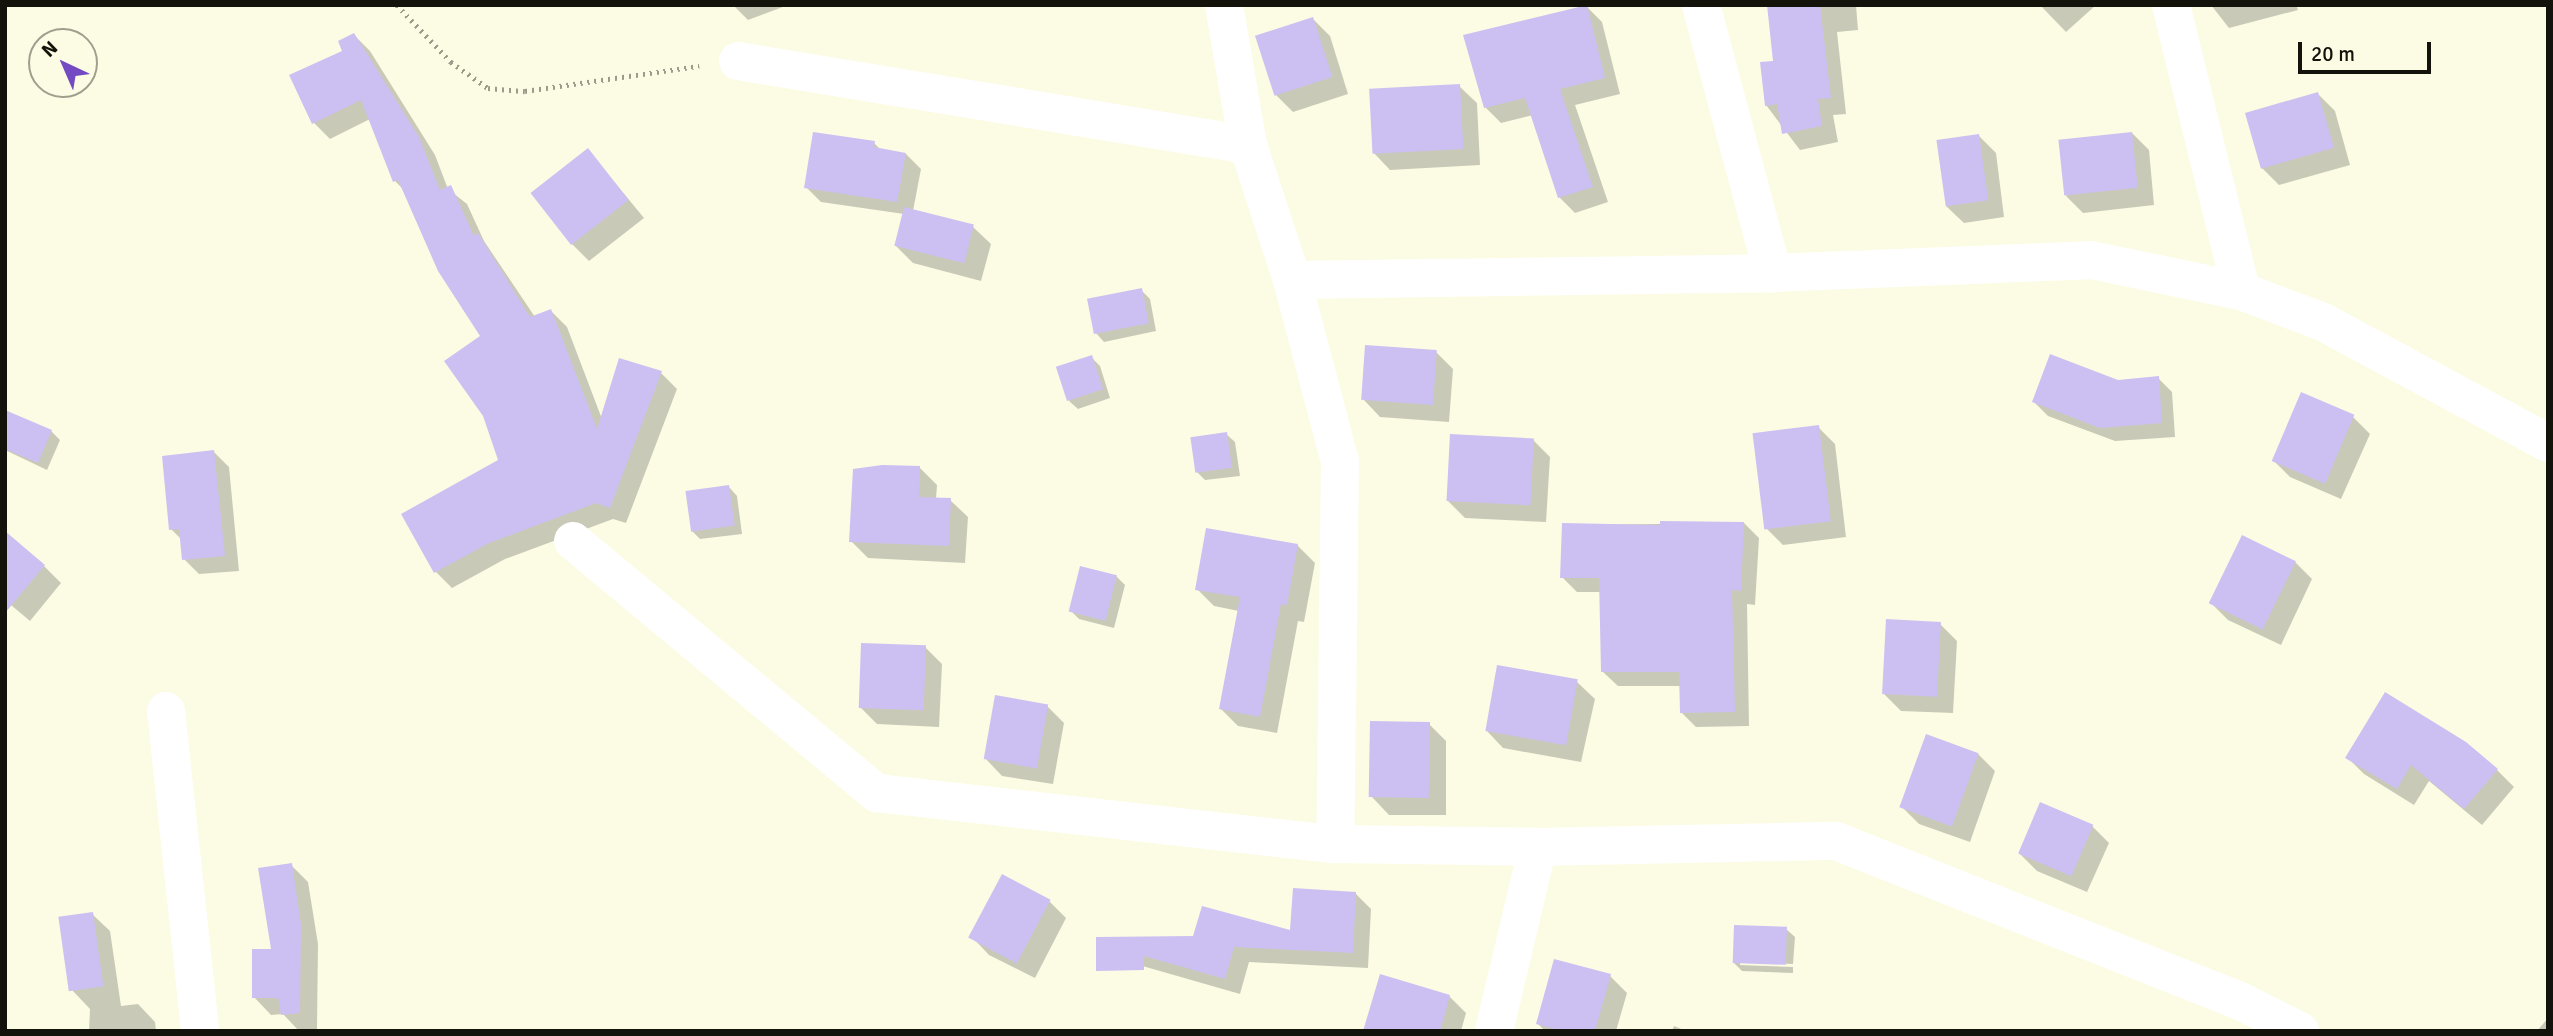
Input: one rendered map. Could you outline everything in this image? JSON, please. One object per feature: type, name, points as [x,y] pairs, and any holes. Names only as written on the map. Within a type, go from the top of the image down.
[{"type":"street","points":[[1224,5],[1248,145],[1292,280],[1340,462],[1335,845]]},
{"type":"street","points":[[1700,5],[1773,273]]},
{"type":"street","points":[[2171,5],[2241,291]]},
{"type":"street","points":[[737,61],[1248,145]]},
{"type":"street","points":[[1292,280],[1773,273],[2091,260],[2241,291],[2323,322],[2548,443]]},
{"type":"street","points":[[573,541],[877,793],[1335,845],[1538,847],[1836,841],[2240,1001],[2300,1031]]},
{"type":"street","points":[[166,711],[200,1031]]},
{"type":"street","points":[[1494,1031],[1538,847]]},
{"type":"path","points":[[397,5],[451,62],[488,88],[525,91],[737,61]]},
{"type":"building","points":[[1587,5],[1605,78],[1560,89],[1593,187],[1558,198],[1525,98],[1484,108],[1463,35]]},
{"type":"building","points":[[1767,5],[1820,5],[1831,98],[1818,99],[1822,126],[1782,134],[1777,104],[1765,106],[1760,62],[1773,61]]},
{"type":"building","points":[[1313,17],[1332,77],[1274,96],[1255,36]]},
{"type":"building","points":[[354,33],[419,137],[440,190],[451,185],[474,236],[478,233],[530,317],[551,309],[597,429],[619,358],[662,371],[610,508],[596,503],[489,543],[434,573],[401,514],[498,460],[483,416],[444,361],[480,336],[438,271],[398,180],[393,182],[361,100],[312,124],[289,75],[342,51],[338,41]]},
{"type":"building","points":[[1460,84],[1463,149],[1373,154],[1369,89]]},
{"type":"building","points":[[2318,92],[2334,148],[2261,169],[2245,113]]},
{"type":"building","points":[[813,132],[875,141],[874,147],[906,153],[897,202],[804,188]]},
{"type":"building","points":[[2132,132],[2138,188],[2064,195],[2058,140]]},
{"type":"building","points":[[1979,134],[1988,200],[1946,206],[1936,140]]},
{"type":"building","points":[[588,148],[629,200],[571,245],[530,193]]},
{"type":"building","points":[[904,207],[974,224],[964,263],[894,246]]},
{"type":"building","points":[[1142,288],[1149,323],[1094,334],[1087,299]]},
{"type":"building","points":[[1365,345],[1437,350],[1433,405],[1361,400]]},
{"type":"building","points":[[2050,354],[2118,380],[2159,376],[2162,423],[2100,428],[2032,402]]},
{"type":"building","points":[[1092,355],[1103,389],[1067,401],[1056,367]]},
{"type":"building","points":[[2301,392],[2354,415],[2325,484],[2272,461]]},
{"type":"building","points":[[5,410],[52,430],[38,463],[5,449]]},
{"type":"building","points":[[1819,425],[1831,521],[1764,529],[1752,433]]},
{"type":"building","points":[[1227,432],[1232,468],[1195,473],[1190,437]]},
{"type":"building","points":[[1450,434],[1534,438],[1530,505],[1446,501]]},
{"type":"building","points":[[214,450],[225,556],[182,560],[179,529],[169,530],[162,456]]},
{"type":"building","points":[[882,465],[920,466],[919,497],[951,498],[949,546],[849,542],[853,469]]},
{"type":"building","points":[[729,485],[735,526],[691,532],[685,491]]},
{"type":"building","points":[[1660,521],[1744,522],[1741,591],[1732,590],[1735,712],[1680,713],[1679,672],[1601,672],[1599,578],[1560,578],[1562,523],[1660,525]]},
{"type":"building","points":[[1206,528],[1298,544],[1287,605],[1281,604],[1260,717],[1219,709],[1240,597],[1195,590]]},
{"type":"building","points":[[5,531],[45,565],[5,613]]},
{"type":"building","points":[[2242,535],[2296,561],[2263,630],[2209,603]]},
{"type":"building","points":[[1080,566],[1117,575],[1106,621],[1069,612]]},
{"type":"building","points":[[1886,619],[1941,622],[1937,697],[1882,694]]},
{"type":"building","points":[[861,643],[926,645],[924,710],[859,708]]},
{"type":"building","points":[[1497,665],[1578,679],[1566,745],[1485,731]]},
{"type":"building","points":[[2385,692],[2466,742],[2498,769],[2464,809],[2411,765],[2397,789],[2345,758]]},
{"type":"building","points":[[995,695],[1048,704],[1037,768],[984,759]]},
{"type":"building","points":[[1370,721],[1430,722],[1429,798],[1369,797]]},
{"type":"building","points":[[1926,734],[1979,753],[1952,826],[1899,807]]},
{"type":"building","points":[[2040,802],[2093,825],[2072,876],[2018,854]]},
{"type":"building","points":[[292,863],[301,925],[300,1013],[281,1015],[278,998],[252,998],[252,949],[271,949],[258,868]]},
{"type":"building","points":[[1002,874],[1051,900],[1017,963],[968,938]]},
{"type":"building","points":[[1293,888],[1356,892],[1353,953],[1234,947],[1225,979],[1144,956],[1144,970],[1096,971],[1096,937],[1193,936],[1202,906],[1290,930]]},
{"type":"building","points":[[93,912],[103,986],[69,991],[58,917]]},
{"type":"building","points":[[1734,925],[1787,927],[1786,965],[1733,963]]},
{"type":"building","points":[[1554,959],[1611,974],[1595,1031],[1562,1031],[1536,1024]]},
{"type":"building","points":[[1380,974],[1450,995],[1440,1031],[1363,1031]]}]
